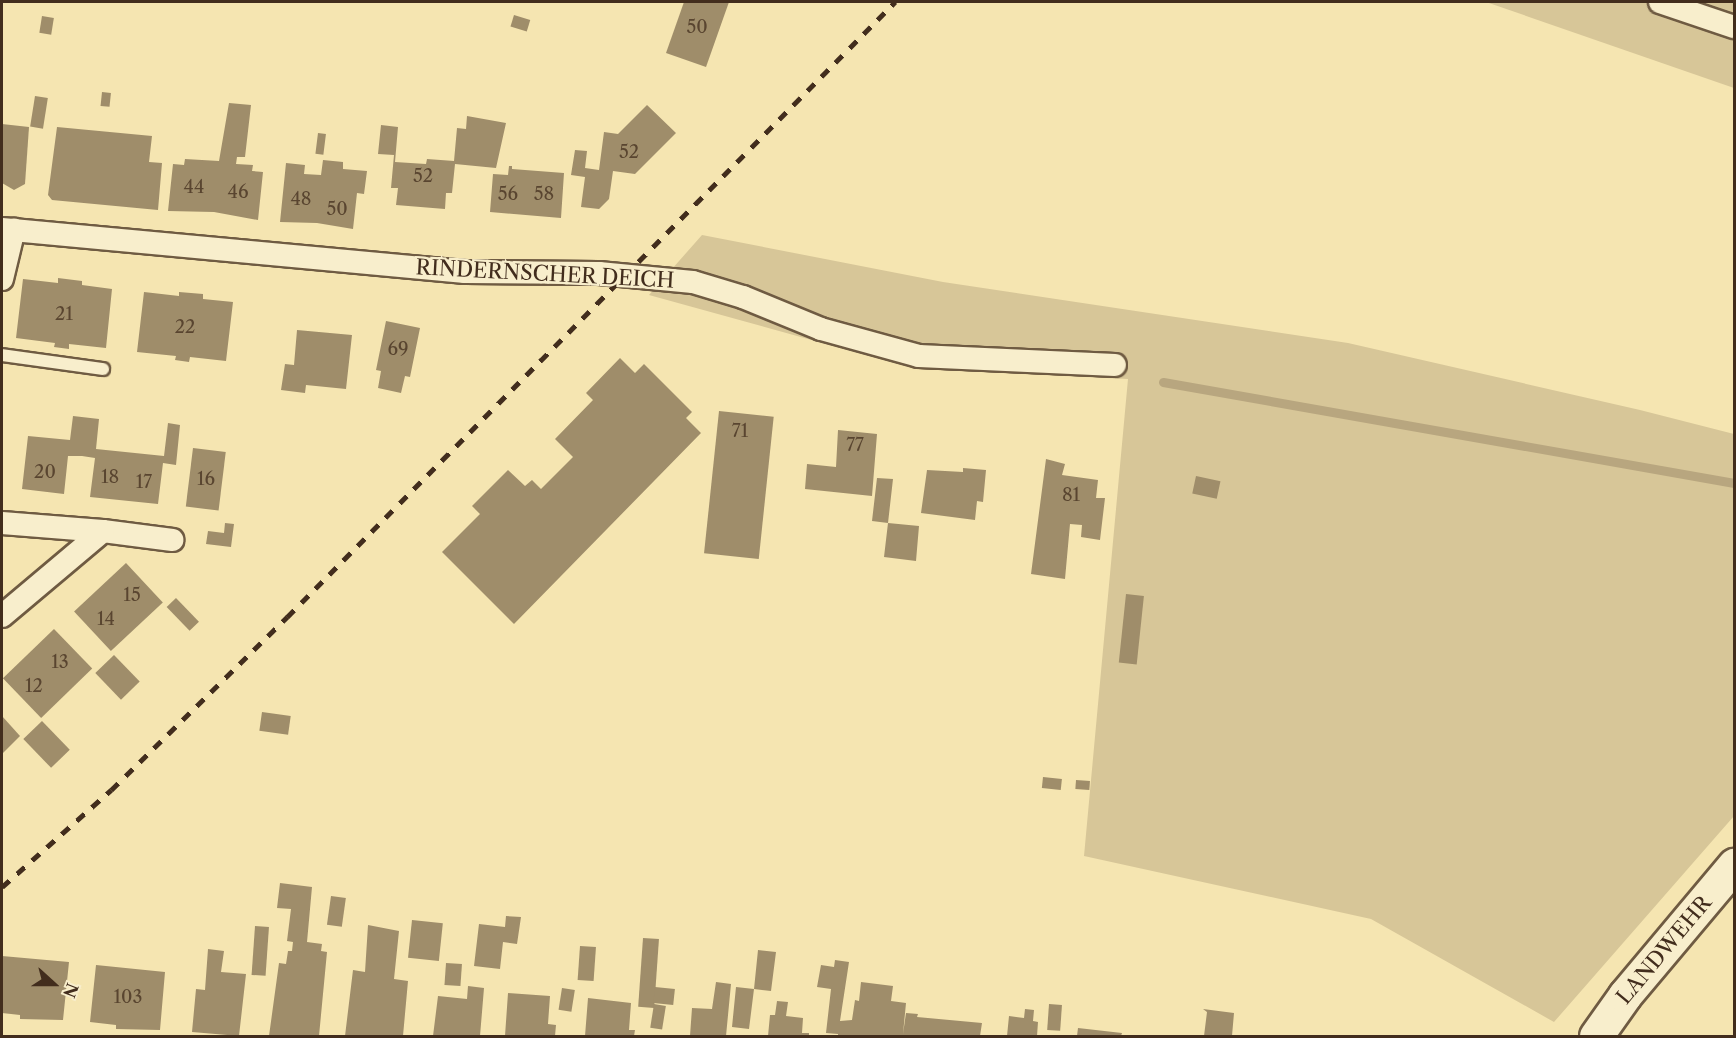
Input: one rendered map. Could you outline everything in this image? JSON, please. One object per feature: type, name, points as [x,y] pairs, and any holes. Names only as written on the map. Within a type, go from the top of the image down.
[{"type":"main road","name":"LANDWEHR","points":[[1596,1036],[1625,995],[1734,865]]},
{"type":"street","points":[[1660,2],[1734,27]]},
{"type":"street","points":[[2,279],[8,229]]},
{"type":"street","name":"RINDERNSCHER DEICH","points":[[8,229],[465,272],[599,273],[693,282],[743,297],[820,329],[919,356],[1115,365]]},
{"type":"street","points":[[2,523],[103,531],[171,540]]},
{"type":"street","points":[[2,616],[103,531]]},
{"type":"lane","points":[[2,356],[103,369]]},
{"type":"shaded area","points":[[1486,2],[1734,2],[1734,88]]},
{"type":"shaded area","points":[[702,235],[943,282],[1348,343],[1734,434],[1734,816],[1554,1022],[1371,919],[1084,856],[1128,379],[916,369],[649,295]]},
{"type":"building","points":[[684,2],[729,2],[706,67],[666,53]]},
{"type":"building","points":[[514,15],[530,20],[527,31],[510,26]]},
{"type":"building","points":[[42,16],[54,18],[51,35],[39,33]]},
{"type":"building","points":[[102,92],[111,93],[109,107],[101,106]]},
{"type":"building","points":[[35,96],[48,98],[43,129],[30,127]]},
{"type":"building","points":[[229,103],[251,105],[245,157],[237,157],[236,164],[253,165],[252,171],[263,172],[258,220],[214,212],[168,211],[173,164],[184,165],[185,159],[219,161]]},
{"type":"building","points":[[647,105],[676,133],[635,174],[613,171],[609,199],[599,209],[581,207],[585,177],[571,175],[575,150],[587,151],[585,168],[599,170],[604,132],[618,134]]},
{"type":"building","points":[[467,116],[506,123],[496,168],[455,164],[452,193],[446,193],[445,209],[396,205],[398,188],[391,188],[394,155],[378,154],[381,125],[398,127],[395,162],[426,164],[427,159],[454,161],[457,128],[466,129]]},
{"type":"building","points":[[2,124],[29,127],[25,184],[14,190],[2,183]]},
{"type":"building","points":[[57,127],[152,136],[149,162],[162,163],[158,210],[52,200],[48,195]]},
{"type":"building","points":[[318,133],[326,134],[323,155],[315,154]]},
{"type":"building","points":[[323,160],[343,162],[343,169],[367,171],[364,194],[357,193],[353,229],[317,223],[280,222],[286,163],[305,165],[304,174],[321,175]]},
{"type":"building","points":[[509,166],[512,166],[512,169],[564,173],[561,218],[490,212],[493,174],[508,175]]},
{"type":"building","points":[[58,278],[82,281],[82,285],[112,289],[106,348],[69,344],[69,349],[54,347],[55,343],[16,338],[23,279],[58,283]]},
{"type":"building","points":[[144,292],[179,296],[179,292],[203,294],[203,299],[233,302],[226,361],[190,357],[189,362],[175,360],[176,356],[137,352]]},
{"type":"building","points":[[386,321],[420,328],[410,377],[405,376],[401,393],[378,388],[381,371],[376,370]]},
{"type":"building","points":[[297,330],[352,335],[346,389],[306,385],[305,393],[281,390],[285,364],[294,365]]},
{"type":"building","points":[[620,358],[635,373],[644,364],[692,412],[686,418],[701,433],[514,624],[442,552],[480,514],[472,506],[508,470],[525,486],[532,480],[541,489],[573,457],[555,439],[593,400],[586,393]]},
{"type":"building","points":[[719,411],[774,417],[759,559],[704,553]]},
{"type":"building","points":[[73,416],[99,419],[96,449],[164,456],[168,423],[180,425],[176,465],[163,463],[158,504],[90,497],[95,458],[82,456],[68,456],[64,494],[22,489],[28,436],[70,440]]},
{"type":"building","points":[[838,430],[877,434],[872,496],[805,489],[807,464],[836,467]]},
{"type":"building","points":[[193,448],[226,452],[219,511],[186,507]]},
{"type":"building","points":[[1046,459],[1065,464],[1062,475],[1098,480],[1096,498],[1105,498],[1100,540],[1081,537],[1082,525],[1070,524],[1065,579],[1031,574]]},
{"type":"building","points":[[963,468],[986,470],[983,502],[977,501],[975,520],[921,513],[927,470],[963,472]]},
{"type":"building","points":[[1196,476],[1220,481],[1217,499],[1192,494]]},
{"type":"building","points":[[877,478],[893,479],[888,523],[872,521]]},
{"type":"building","points":[[225,523],[234,524],[231,547],[206,544],[208,531],[224,533]]},
{"type":"building","points":[[888,523],[919,526],[916,561],[884,557]]},
{"type":"building","points":[[126,563],[163,602],[111,651],[74,611]]},
{"type":"building","points":[[1126,594],[1144,596],[1137,665],[1119,663]]},
{"type":"building","points":[[176,598],[199,622],[190,631],[167,607]]},
{"type":"building","points":[[54,629],[92,669],[41,718],[3,678]]},
{"type":"building","points":[[114,655],[140,682],[121,700],[95,673]]},
{"type":"building","points":[[262,712],[291,716],[288,735],[259,731]]},
{"type":"building","points":[[2,716],[20,736],[2,754]]},
{"type":"building","points":[[42,721],[70,750],[51,768],[23,739]]},
{"type":"building","points":[[1043,777],[1062,779],[1061,790],[1042,788]]},
{"type":"building","points":[[1076,780],[1090,781],[1089,790],[1075,789]]},
{"type":"building","points":[[280,883],[312,887],[307,942],[322,944],[321,951],[327,952],[319,1036],[269,1036],[279,963],[286,964],[288,951],[292,951],[293,942],[287,941],[291,909],[277,908]]},
{"type":"building","points":[[331,896],[346,898],[342,927],[327,925]]},
{"type":"building","points":[[506,916],[521,917],[517,944],[503,942],[500,969],[474,966],[479,924],[505,927]]},
{"type":"building","points":[[412,920],[443,923],[439,961],[408,958]]},
{"type":"building","points":[[368,925],[399,931],[394,979],[408,981],[403,1036],[345,1036],[353,970],[365,972]]},
{"type":"building","points":[[255,926],[269,927],[266,976],[252,975]]},
{"type":"building","points":[[643,938],[659,939],[654,1008],[638,1007]]},
{"type":"building","points":[[580,946],[596,947],[594,981],[578,980]]},
{"type":"building","points":[[208,949],[224,951],[221,972],[246,974],[239,1036],[192,1032],[196,989],[205,990]]},
{"type":"building","points":[[758,950],[776,952],[771,991],[754,989]]},
{"type":"building","points":[[2,956],[69,962],[63,1020],[20,1019],[20,1015],[2,1013]]},
{"type":"building","points":[[835,960],[849,962],[840,1021],[852,1020],[855,1000],[859,1001],[861,982],[893,986],[891,1001],[906,1003],[903,1034],[906,1013],[918,1014],[917,1017],[982,1023],[980,1036],[838,1036],[838,1034],[826,1033],[831,989],[817,987],[821,965],[834,967]]},
{"type":"building","points":[[446,963],[462,964],[460,986],[444,985]]},
{"type":"building","points":[[96,965],[165,972],[160,1030],[116,1029],[116,1025],[90,1022]]},
{"type":"building","points":[[716,982],[731,984],[726,1036],[690,1036],[692,1008],[712,1009]]},
{"type":"building","points":[[468,986],[484,988],[480,1036],[433,1036],[438,996],[467,999]]},
{"type":"building","points":[[655,987],[675,989],[673,1005],[653,1003]]},
{"type":"building","points":[[736,987],[754,989],[749,1029],[732,1027]]},
{"type":"building","points":[[562,988],[575,990],[571,1012],[559,1010]]},
{"type":"building","points":[[508,993],[550,996],[548,1024],[556,1025],[555,1036],[505,1036]]},
{"type":"building","points":[[588,998],[631,1003],[629,1030],[635,1030],[634,1036],[585,1036]]},
{"type":"building","points":[[777,1001],[788,1002],[786,1016],[803,1018],[802,1033],[809,1033],[809,1036],[768,1036],[770,1015],[775,1015]]},
{"type":"building","points":[[654,1004],[666,1006],[662,1030],[650,1028]]},
{"type":"building","points":[[1049,1004],[1062,1005],[1060,1031],[1047,1030]]},
{"type":"building","points":[[1025,1009],[1034,1010],[1033,1021],[1038,1022],[1037,1036],[1007,1036],[1009,1016],[1024,1018]]},
{"type":"building","points":[[1203,1009],[1234,1013],[1232,1036],[1204,1036],[1207,1012]]},
{"type":"building","points":[[1078,1028],[1122,1033],[1121,1036],[1077,1036]]},
{"type":"waterway","points":[[1163,382],[1734,483]]},
{"type":"railway","points":[[2,887],[111,790],[287,617],[895,2]]}]
